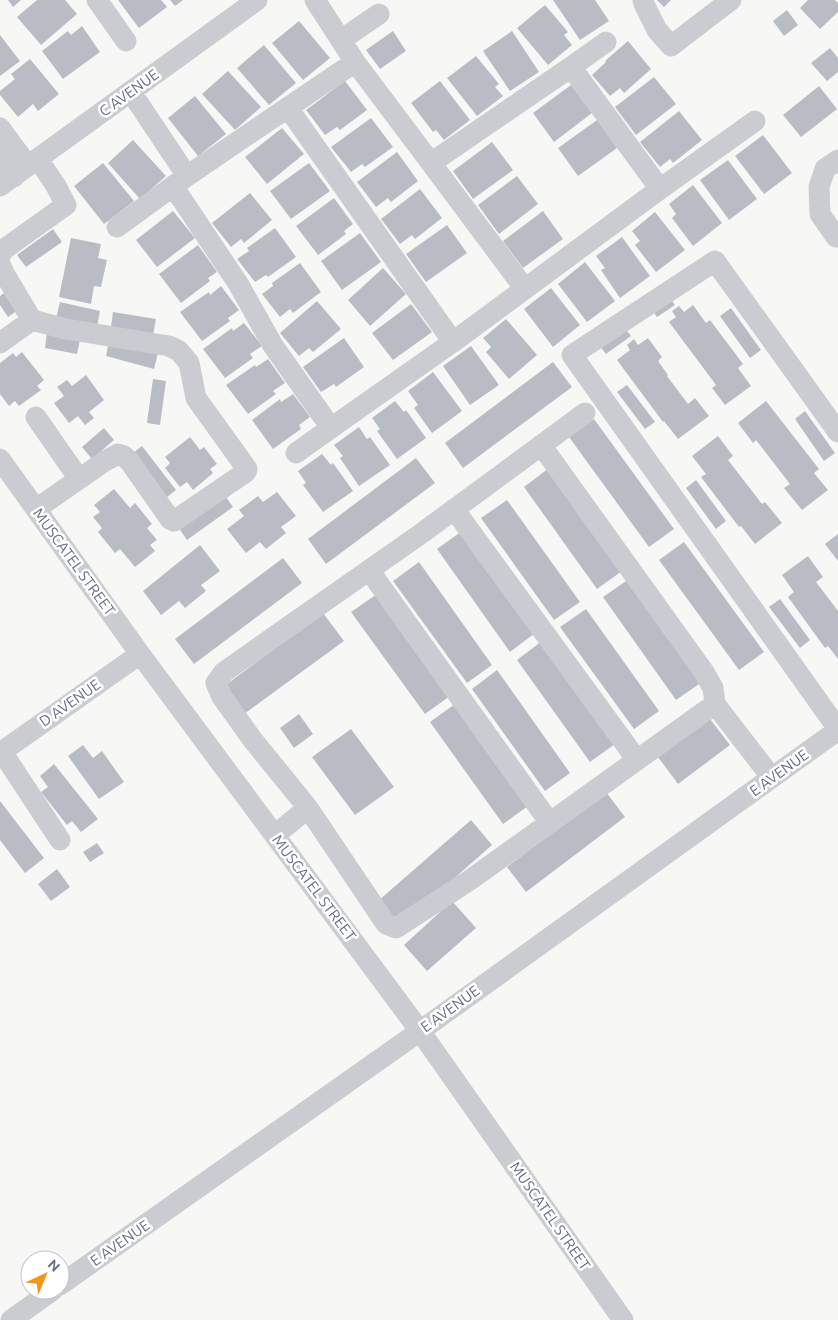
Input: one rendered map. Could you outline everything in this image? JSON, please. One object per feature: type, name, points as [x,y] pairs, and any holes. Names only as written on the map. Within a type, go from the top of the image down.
[{"type":"street","points":[[97,0],[126,41]]},
{"type":"street","name":"C AVENUE","points":[[20,172],[258,0]]},
{"type":"street","points":[[315,0],[355,62],[525,289]]},
{"type":"street","points":[[643,0],[656,30],[671,46],[731,0]]},
{"type":"street","points":[[341,40],[379,14]]},
{"type":"street","points":[[431,163],[606,42]]},
{"type":"street","points":[[117,227],[180,181],[355,62]]},
{"type":"street","points":[[571,67],[660,189]]},
{"type":"street","points":[[131,92],[272,344],[331,428]]},
{"type":"street","points":[[288,108],[453,342]]},
{"type":"street","points":[[296,454],[453,342],[755,121]]},
{"type":"street","points":[[0,128],[20,172]]},
{"type":"street","points":[[0,156],[20,172],[56,186],[66,205],[3,250],[0,256]]},
{"type":"street","points":[[836,237],[820,214],[819,187],[825,169],[838,160]]},
{"type":"street","points":[[838,432],[715,260],[572,355],[838,729]]},
{"type":"street","points":[[0,264],[32,320],[66,329],[169,346],[180,351],[189,362],[196,398],[247,469],[246,472],[174,521],[170,519],[124,456],[118,454],[79,478],[36,509]]},
{"type":"street","points":[[0,343],[32,320]]},
{"type":"street","points":[[585,413],[369,570],[224,672],[216,683],[222,697],[252,739],[308,808],[386,924],[396,928],[470,880],[715,704]]},
{"type":"street","points":[[36,417],[79,478]]},
{"type":"street","points":[[541,445],[704,672],[713,688],[715,704],[772,778]]},
{"type":"street","name":"MUSCATEL STREET","points":[[0,459],[140,654],[420,1031],[623,1320]]},
{"type":"street","points":[[454,509],[637,760]]},
{"type":"street","points":[[369,570],[550,823]]},
{"type":"street","name":"D AVENUE","points":[[1,752],[140,654]]},
{"type":"street","name":"E AVENUE","points":[[70,1278],[420,1031],[838,729]]},
{"type":"street","points":[[1,752],[60,840]]},
{"type":"street","points":[[275,836],[308,808]]},
{"type":"street","points":[[11,1320],[39,1300]]},
{"type":"building","points":[[8,0],[21,0],[13,7]]},
{"type":"building","points":[[37,0],[65,0],[77,14],[41,45],[17,17]]},
{"type":"building","points":[[118,0],[161,0],[167,7],[139,28]]},
{"type":"building","points":[[170,0],[183,0],[175,6]]},
{"type":"building","points":[[553,0],[595,0],[609,21],[580,40]]},
{"type":"building","points":[[657,0],[671,0],[664,7]]},
{"type":"building","points":[[808,0],[835,0],[838,3],[838,12],[820,29],[800,8]]},
{"type":"building","points":[[545,5],[568,32],[564,35],[572,45],[548,65],[517,28]]},
{"type":"building","points":[[787,10],[798,25],[784,36],[773,21]]},
{"type":"building","points":[[299,21],[330,58],[303,80],[272,43]]},
{"type":"building","points":[[82,26],[100,52],[63,79],[42,51],[68,31],[71,35]]},
{"type":"building","points":[[393,31],[406,51],[380,69],[366,50]]},
{"type":"building","points":[[512,31],[539,72],[510,91],[483,51]]},
{"type":"building","points":[[0,35],[20,61],[0,76]]},
{"type":"building","points":[[628,41],[651,69],[624,93],[620,88],[610,96],[592,75]]},
{"type":"building","points":[[264,45],[296,83],[269,105],[237,68]]},
{"type":"building","points":[[830,48],[838,58],[838,72],[827,81],[811,63]]},
{"type":"building","points":[[476,56],[499,84],[495,87],[503,96],[477,116],[447,78]]},
{"type":"building","points":[[30,59],[59,94],[38,111],[33,104],[18,117],[0,95],[0,91],[15,79],[11,74]]},
{"type":"building","points":[[228,71],[261,107],[235,130],[202,94]]},
{"type":"building","points":[[654,77],[676,104],[636,135],[615,107]]},
{"type":"building","points":[[345,81],[367,110],[340,130],[337,127],[325,135],[306,110]]},
{"type":"building","points":[[440,81],[470,120],[444,140],[436,130],[433,132],[411,103]]},
{"type":"building","points":[[571,85],[592,113],[554,142],[533,113]]},
{"type":"building","points":[[819,86],[837,109],[801,137],[783,115]]},
{"type":"building","points":[[195,96],[226,134],[198,156],[168,118]]},
{"type":"building","points":[[679,111],[702,140],[673,163],[670,159],[660,167],[640,142]]},
{"type":"building","points":[[371,118],[393,147],[365,167],[362,164],[351,172],[331,147]]},
{"type":"building","points":[[597,120],[617,148],[578,176],[558,148]]},
{"type":"building","points":[[282,128],[304,154],[267,184],[245,157]]},
{"type":"building","points":[[763,135],[792,173],[764,194],[735,156]]},
{"type":"building","points":[[133,140],[166,176],[140,199],[108,163]]},
{"type":"building","points":[[492,142],[513,170],[473,199],[453,171]]},
{"type":"building","points":[[397,152],[418,181],[391,202],[388,198],[376,207],[357,182]]},
{"type":"building","points":[[728,160],[757,199],[729,220],[700,180]]},
{"type":"building","points":[[103,163],[134,201],[104,224],[74,186]]},
{"type":"building","points":[[309,163],[330,191],[291,219],[270,191]]},
{"type":"building","points":[[517,176],[538,204],[499,234],[478,205]]},
{"type":"building","points":[[693,185],[722,223],[693,246],[672,218],[676,214],[669,204]]},
{"type":"building","points":[[420,189],[442,218],[415,239],[412,235],[400,244],[381,219]]},
{"type":"building","points":[[250,193],[272,220],[244,243],[241,239],[231,247],[212,223]]},
{"type":"building","points":[[334,198],[353,224],[344,231],[346,234],[318,255],[296,226]]},
{"type":"building","points":[[173,211],[195,238],[157,267],[136,240]]},
{"type":"building","points":[[543,211],[563,239],[523,268],[503,241]]},
{"type":"building","points":[[655,212],[685,250],[656,272],[635,245],[640,241],[632,231]]},
{"type":"building","points":[[447,225],[467,253],[426,282],[406,254]]},
{"type":"building","points":[[275,228],[296,257],[268,277],[266,275],[255,282],[237,259],[249,251],[247,248]]},
{"type":"building","points":[[53,229],[62,242],[26,267],[17,255]]},
{"type":"building","points":[[360,233],[381,262],[342,290],[321,261]]},
{"type":"building","points":[[622,237],[650,276],[620,298],[601,270],[605,268],[596,256]]},
{"type":"building","points":[[71,238],[101,244],[98,258],[107,260],[101,287],[94,286],[91,304],[59,297]]},
{"type":"building","points":[[198,245],[217,272],[208,278],[210,281],[181,303],[159,274]]},
{"type":"building","points":[[585,262],[615,301],[587,322],[558,284]]},
{"type":"building","points":[[300,263],[321,292],[293,313],[290,309],[280,317],[262,294],[273,286],[272,283]]},
{"type":"building","points":[[383,268],[406,294],[370,326],[348,300]]},
{"type":"building","points":[[221,286],[239,310],[228,318],[230,321],[202,341],[180,312],[209,292],[210,295]]},
{"type":"building","points":[[551,288],[580,325],[553,347],[524,309]]},
{"type":"building","points":[[8,290],[21,308],[8,317],[0,305],[0,296]]},
{"type":"building","points":[[668,295],[675,305],[657,317],[650,307]]},
{"type":"building","points":[[317,301],[341,329],[313,352],[309,348],[299,356],[280,333]]},
{"type":"building","points":[[60,302],[100,311],[97,327],[56,318]]},
{"type":"building","points":[[411,304],[432,332],[393,360],[372,333]]},
{"type":"building","points":[[693,305],[706,323],[710,320],[743,364],[738,368],[751,386],[725,405],[712,388],[716,385],[669,322],[676,317],[672,311],[679,306],[684,312]]},
{"type":"building","points":[[731,308],[761,350],[750,358],[720,316]]},
{"type":"building","points":[[113,312],[156,319],[153,335],[111,327]]},
{"type":"building","points":[[506,319],[537,355],[509,379],[486,352],[491,347],[483,338]]},
{"type":"building","points":[[244,323],[262,346],[250,354],[253,358],[225,378],[203,349],[232,328],[233,331]]},
{"type":"building","points":[[623,326],[631,336],[606,354],[598,344]]},
{"type":"building","points":[[47,333],[80,340],[77,354],[45,348]]},
{"type":"building","points":[[344,338],[364,367],[336,387],[334,384],[321,392],[303,367]]},
{"type":"building","points":[[648,338],[662,357],[658,361],[667,376],[688,404],[695,398],[709,416],[678,439],[617,360],[630,350],[627,345],[634,339],[638,345]]},
{"type":"building","points":[[109,341],[158,353],[154,369],[106,356]]},
{"type":"building","points":[[471,346],[499,385],[470,405],[443,366]]},
{"type":"building","points":[[22,352],[44,380],[37,386],[41,390],[19,406],[15,401],[9,406],[0,394],[0,363],[13,353],[16,357]]},
{"type":"building","points":[[268,359],[285,383],[273,391],[276,394],[248,414],[226,385],[255,365],[256,367]]},
{"type":"building","points":[[553,362],[572,387],[463,468],[445,443]]},
{"type":"building","points":[[433,372],[462,411],[432,433],[414,408],[418,405],[408,391]]},
{"type":"building","points":[[86,375],[104,400],[89,412],[94,418],[85,425],[78,416],[69,423],[54,403],[64,396],[57,387],[67,380],[72,386]]},
{"type":"building","points":[[153,379],[166,381],[160,425],[147,423]]},
{"type":"building","points":[[627,385],[655,422],[645,429],[617,392]]},
{"type":"building","points":[[293,394],[310,417],[299,425],[301,429],[273,449],[252,420],[280,399],[281,402]]},
{"type":"building","points":[[395,401],[404,412],[406,410],[426,438],[397,459],[377,431],[380,429],[372,418]]},
{"type":"building","points":[[766,401],[819,469],[814,473],[828,490],[802,510],[784,488],[790,484],[756,440],[753,443],[738,423]]},
{"type":"building","points":[[805,411],[835,453],[824,461],[795,419]]},
{"type":"building","points":[[594,419],[674,529],[649,547],[569,437]]},
{"type":"building","points":[[359,427],[367,439],[370,437],[390,465],[359,486],[340,458],[343,456],[334,445]]},
{"type":"building","points":[[104,428],[114,440],[92,459],[82,447]]},
{"type":"building","points":[[718,436],[733,456],[728,460],[762,504],[765,502],[782,523],[755,544],[741,526],[739,527],[701,477],[706,474],[692,456]]},
{"type":"building","points":[[190,437],[200,450],[204,447],[217,464],[210,469],[213,473],[193,490],[187,482],[180,487],[165,468],[170,463],[165,457]]},
{"type":"building","points":[[142,446],[176,490],[163,500],[129,456]]},
{"type":"building","points":[[322,454],[331,465],[333,463],[353,491],[323,512],[303,485],[306,483],[298,471]]},
{"type":"building","points":[[416,458],[435,483],[326,564],[308,539]]},
{"type":"building","points":[[549,468],[622,571],[597,589],[524,487]]},
{"type":"building","points":[[696,480],[726,521],[716,529],[686,488]]},
{"type":"building","points":[[114,489],[130,508],[135,503],[152,524],[147,528],[157,540],[150,545],[155,551],[135,567],[120,549],[115,553],[98,532],[102,528],[93,517],[100,512],[94,505]]},
{"type":"building","points":[[277,492],[296,516],[281,527],[286,533],[266,549],[260,542],[246,553],[227,529],[244,516],[239,510],[258,496],[263,502]]},
{"type":"building","points":[[224,494],[233,507],[187,540],[178,527]]},
{"type":"building","points":[[507,500],[580,602],[554,620],[481,518]]},
{"type":"building","points":[[462,531],[535,633],[510,652],[437,549]]},
{"type":"building","points":[[838,534],[838,561],[825,544]]},
{"type":"building","points":[[684,542],[764,652],[739,670],[659,560]]},
{"type":"building","points":[[200,545],[220,571],[201,585],[206,591],[185,608],[179,601],[161,615],[143,591]]},
{"type":"building","points":[[808,556],[823,577],[816,582],[838,611],[838,659],[828,646],[825,648],[788,597],[794,592],[782,575]]},
{"type":"building","points":[[283,558],[302,583],[194,664],[175,639]]},
{"type":"building","points":[[419,562],[492,665],[467,683],[393,581]]},
{"type":"building","points":[[629,579],[702,682],[676,700],[603,597]]},
{"type":"building","points":[[377,594],[450,696],[425,714],[351,612]]},
{"type":"building","points":[[780,599],[810,640],[800,648],[769,607]]},
{"type":"building","points":[[586,609],[659,711],[634,729],[560,627]]},
{"type":"building","points":[[323,613],[344,641],[244,714],[223,687]]},
{"type":"building","points":[[542,641],[615,744],[590,762],[517,660]]},
{"type":"building","points":[[497,670],[570,773],[545,791],[472,689]]},
{"type":"building","points":[[455,704],[528,806],[503,824],[430,722]]},
{"type":"building","points":[[299,714],[313,734],[294,748],[280,728]]},
{"type":"building","points":[[710,719],[730,745],[678,784],[658,757]]},
{"type":"building","points":[[351,729],[394,787],[355,815],[312,757]]},
{"type":"building","points":[[83,745],[93,758],[102,751],[124,782],[99,799],[68,756]]},
{"type":"building","points":[[54,764],[98,819],[81,832],[72,821],[67,825],[41,792],[48,787],[40,776]]},
{"type":"building","points":[[606,792],[625,817],[526,892],[507,867]]},
{"type":"building","points":[[0,801],[44,858],[25,873],[0,840]]},
{"type":"building","points":[[471,820],[492,845],[400,926],[378,901]]},
{"type":"building","points":[[97,843],[104,853],[90,862],[83,852]]},
{"type":"building","points":[[57,869],[70,887],[51,901],[38,884]]},
{"type":"building","points":[[452,901],[476,928],[427,971],[404,945]]}]
